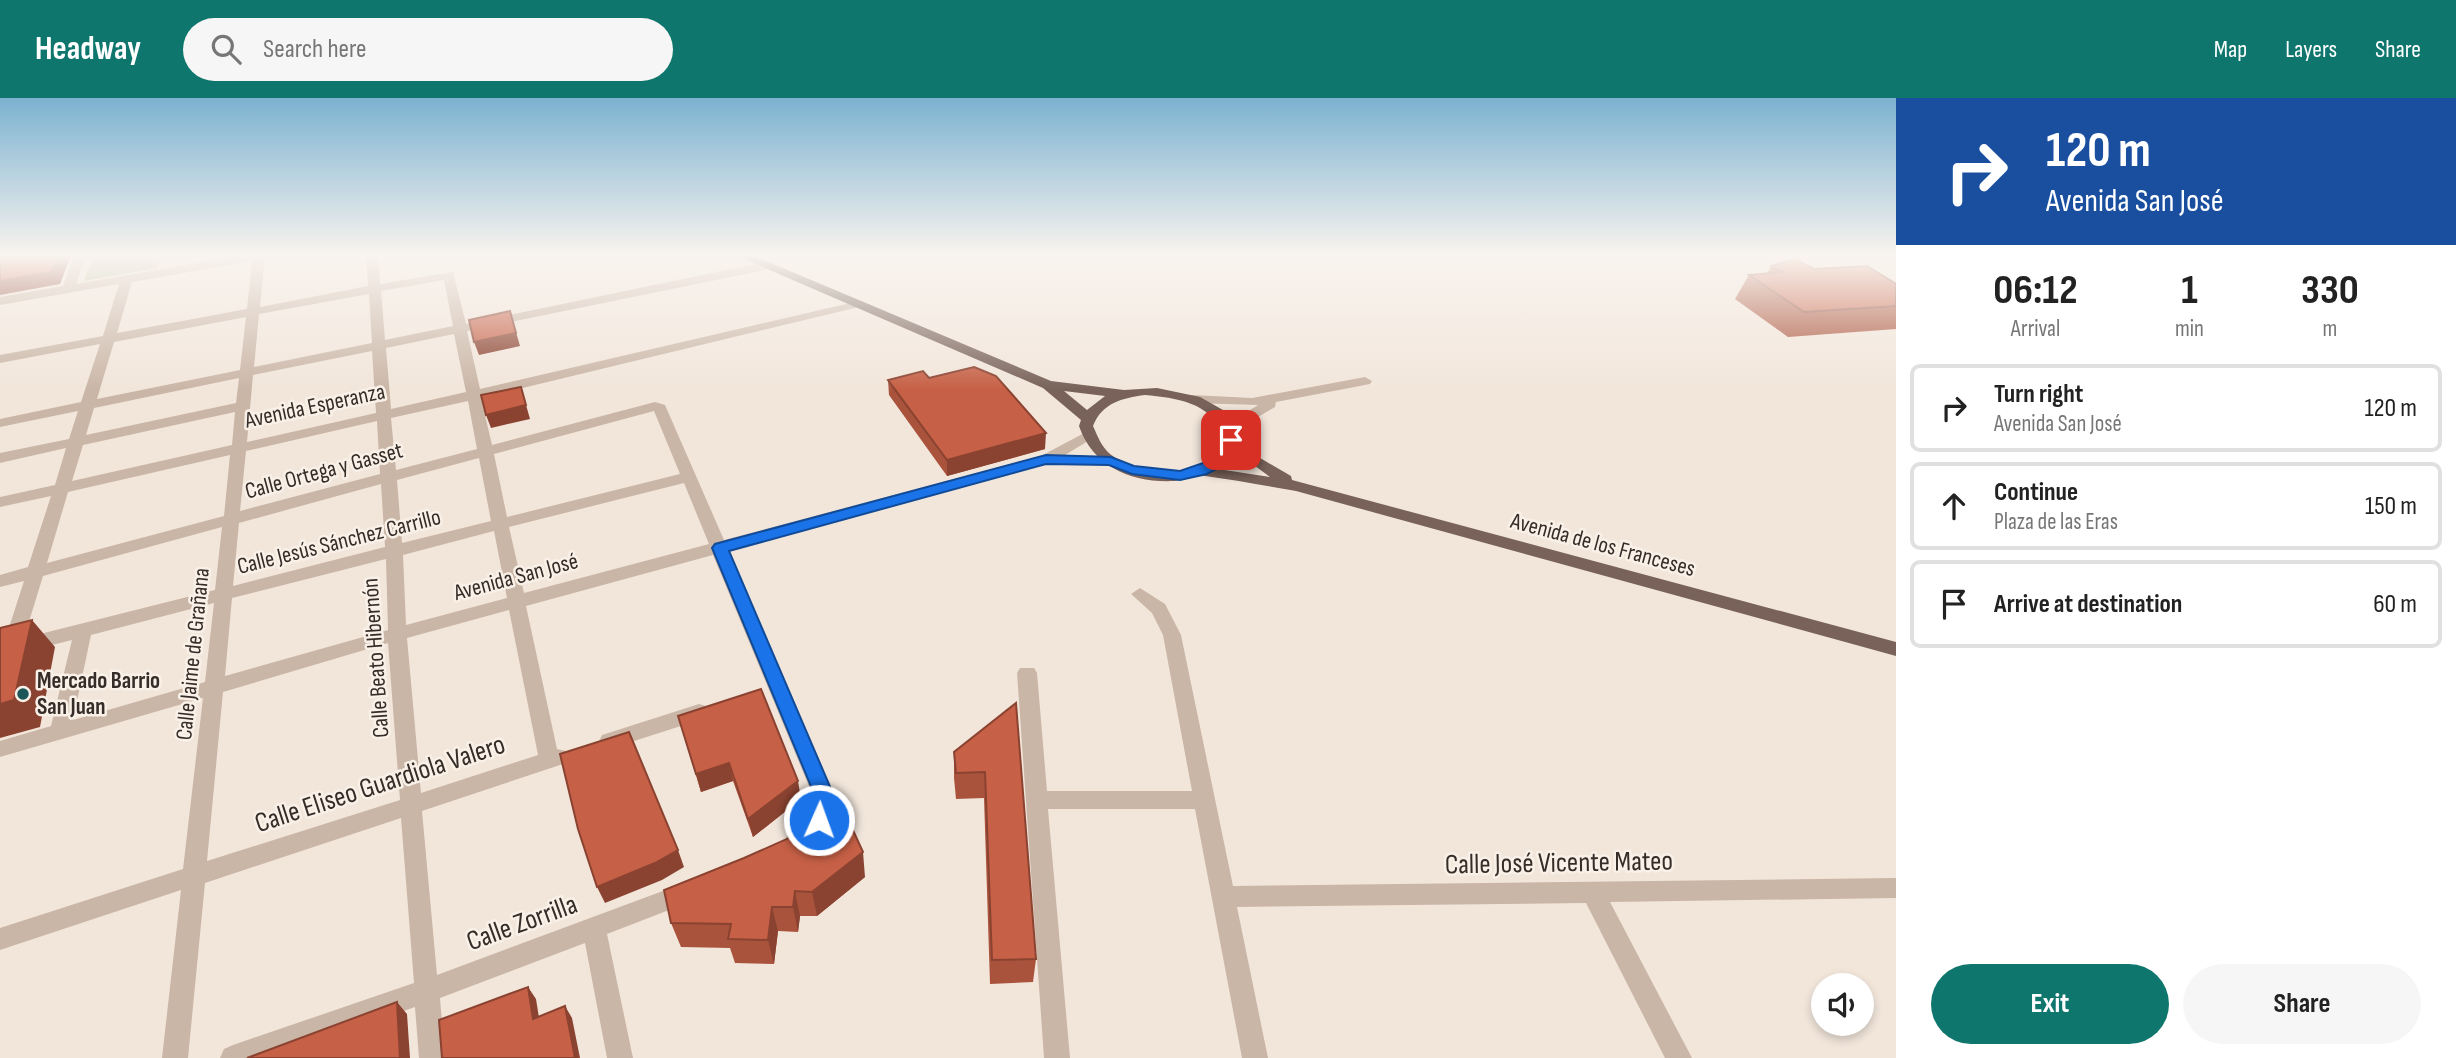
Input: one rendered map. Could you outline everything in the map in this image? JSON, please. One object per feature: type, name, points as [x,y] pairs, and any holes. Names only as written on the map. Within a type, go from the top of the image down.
[{"type":"main road","points":[[845,300],[1048,385],[1122,394],[1145,391],[1192,399],[1216,412],[1230,435],[1255,461],[1297,486]]},
{"type":"main road","points":[[1048,385],[1088,418]]},
{"type":"main road","points":[[1122,394],[1101,404],[1088,418],[1088,435],[1100,453],[1111,461],[1132,470],[1156,475],[1202,471],[1297,486]]},
{"type":"main road","points":[[1202,471],[1223,457],[1230,435]]},
{"type":"main road","name":"Avenida de los Franceses","points":[[1297,486],[1896,649]]},
{"type":"street","points":[[6,650],[35,572],[120,300]]},
{"type":"street","name":"Calle Jaime de Grañana","points":[[175,1058],[254,300]]},
{"type":"street","points":[[0,359],[303,300]]},
{"type":"street","name":"Calle Beato Hibernón","points":[[374,300],[394,551],[397,634],[432,1058]]},
{"type":"street","points":[[455,300],[514,603],[549,760]]},
{"type":"street","points":[[0,423],[602,300]]},
{"type":"street","name":"Avenida Esperanza","points":[[0,502],[474,395],[855,304]]},
{"type":"street","points":[[1192,399],[1252,402],[1280,399],[1365,380]]},
{"type":"street","points":[[1230,435],[1253,413],[1280,399]]},
{"type":"street","points":[[0,458],[243,406]]},
{"type":"street","name":"Calle Ortega y Gasset","points":[[0,581],[655,406],[660,408],[690,476]]},
{"type":"street","name":"Avenida San José","points":[[0,749],[397,634],[1046,460],[1088,435]]},
{"type":"street","name":"Avenida San José","points":[[1046,460],[1111,461]]},
{"type":"street","points":[[690,476],[824,796],[819,820],[794,844],[776,854]]},
{"type":"street","name":"Calle Jesús Sánchez Carrillo","points":[[6,650],[690,476]]},
{"type":"street","points":[[1140,594],[1159,610],[1172,635],[1255,1058]]},
{"type":"street","points":[[60,731],[83,630]]},
{"type":"street","points":[[1027,673],[1057,1058]]},
{"type":"street","points":[[753,695],[779,687]]},
{"type":"street","name":"Calle Eliseo Guardiola Valero","points":[[0,939],[715,707]]},
{"type":"street","points":[[1037,800],[1204,800]]},
{"type":"street","name":"Calle Zorrilla","points":[[233,1058],[427,991],[711,883]]},
{"type":"street","name":"Calle José Vicente Mateo","points":[[1223,897],[1896,888]]},
{"type":"street","points":[[1591,892],[1679,1058]]},
{"type":"street","points":[[594,929],[620,1058]]},
{"type":"building","points":[[1786,300],[1896,300],[1896,306],[1804,312]]},
{"type":"building","points":[[510,311],[516,333],[474,342],[469,320]]},
{"type":"building","points":[[974,367],[996,376],[1046,433],[947,460],[888,380],[923,371],[929,378]]},
{"type":"building","points":[[521,387],[526,405],[486,415],[481,395]]},
{"type":"building","points":[[32,620],[14,700],[0,704],[0,628]]},
{"type":"building","points":[[761,689],[798,781],[748,819],[729,763],[696,774],[678,716]]},
{"type":"building","points":[[1016,703],[1036,959],[992,960],[985,772],[956,773],[954,752]]},
{"type":"building","points":[[629,732],[678,850],[655,863],[597,887],[578,829],[560,754]]},
{"type":"building","points":[[845,813],[863,852],[812,892],[795,891],[793,907],[772,907],[768,940],[728,939],[731,924],[671,923],[664,890]]},
{"type":"building","points":[[528,987],[533,1019],[565,1006],[575,1058],[442,1058],[439,1020]]},
{"type":"building","points":[[397,1002],[400,1058],[247,1058]]},
{"type":"place","name":"Mercado Barrio San Juan","points":[[23,694]]},
{"type":"route","points":[[819,820],[824,808],[824,796],[720,548],[1046,460],[1111,461],[1132,470],[1156,475],[1202,471],[1217,463],[1227,452],[1231,440]]}]
